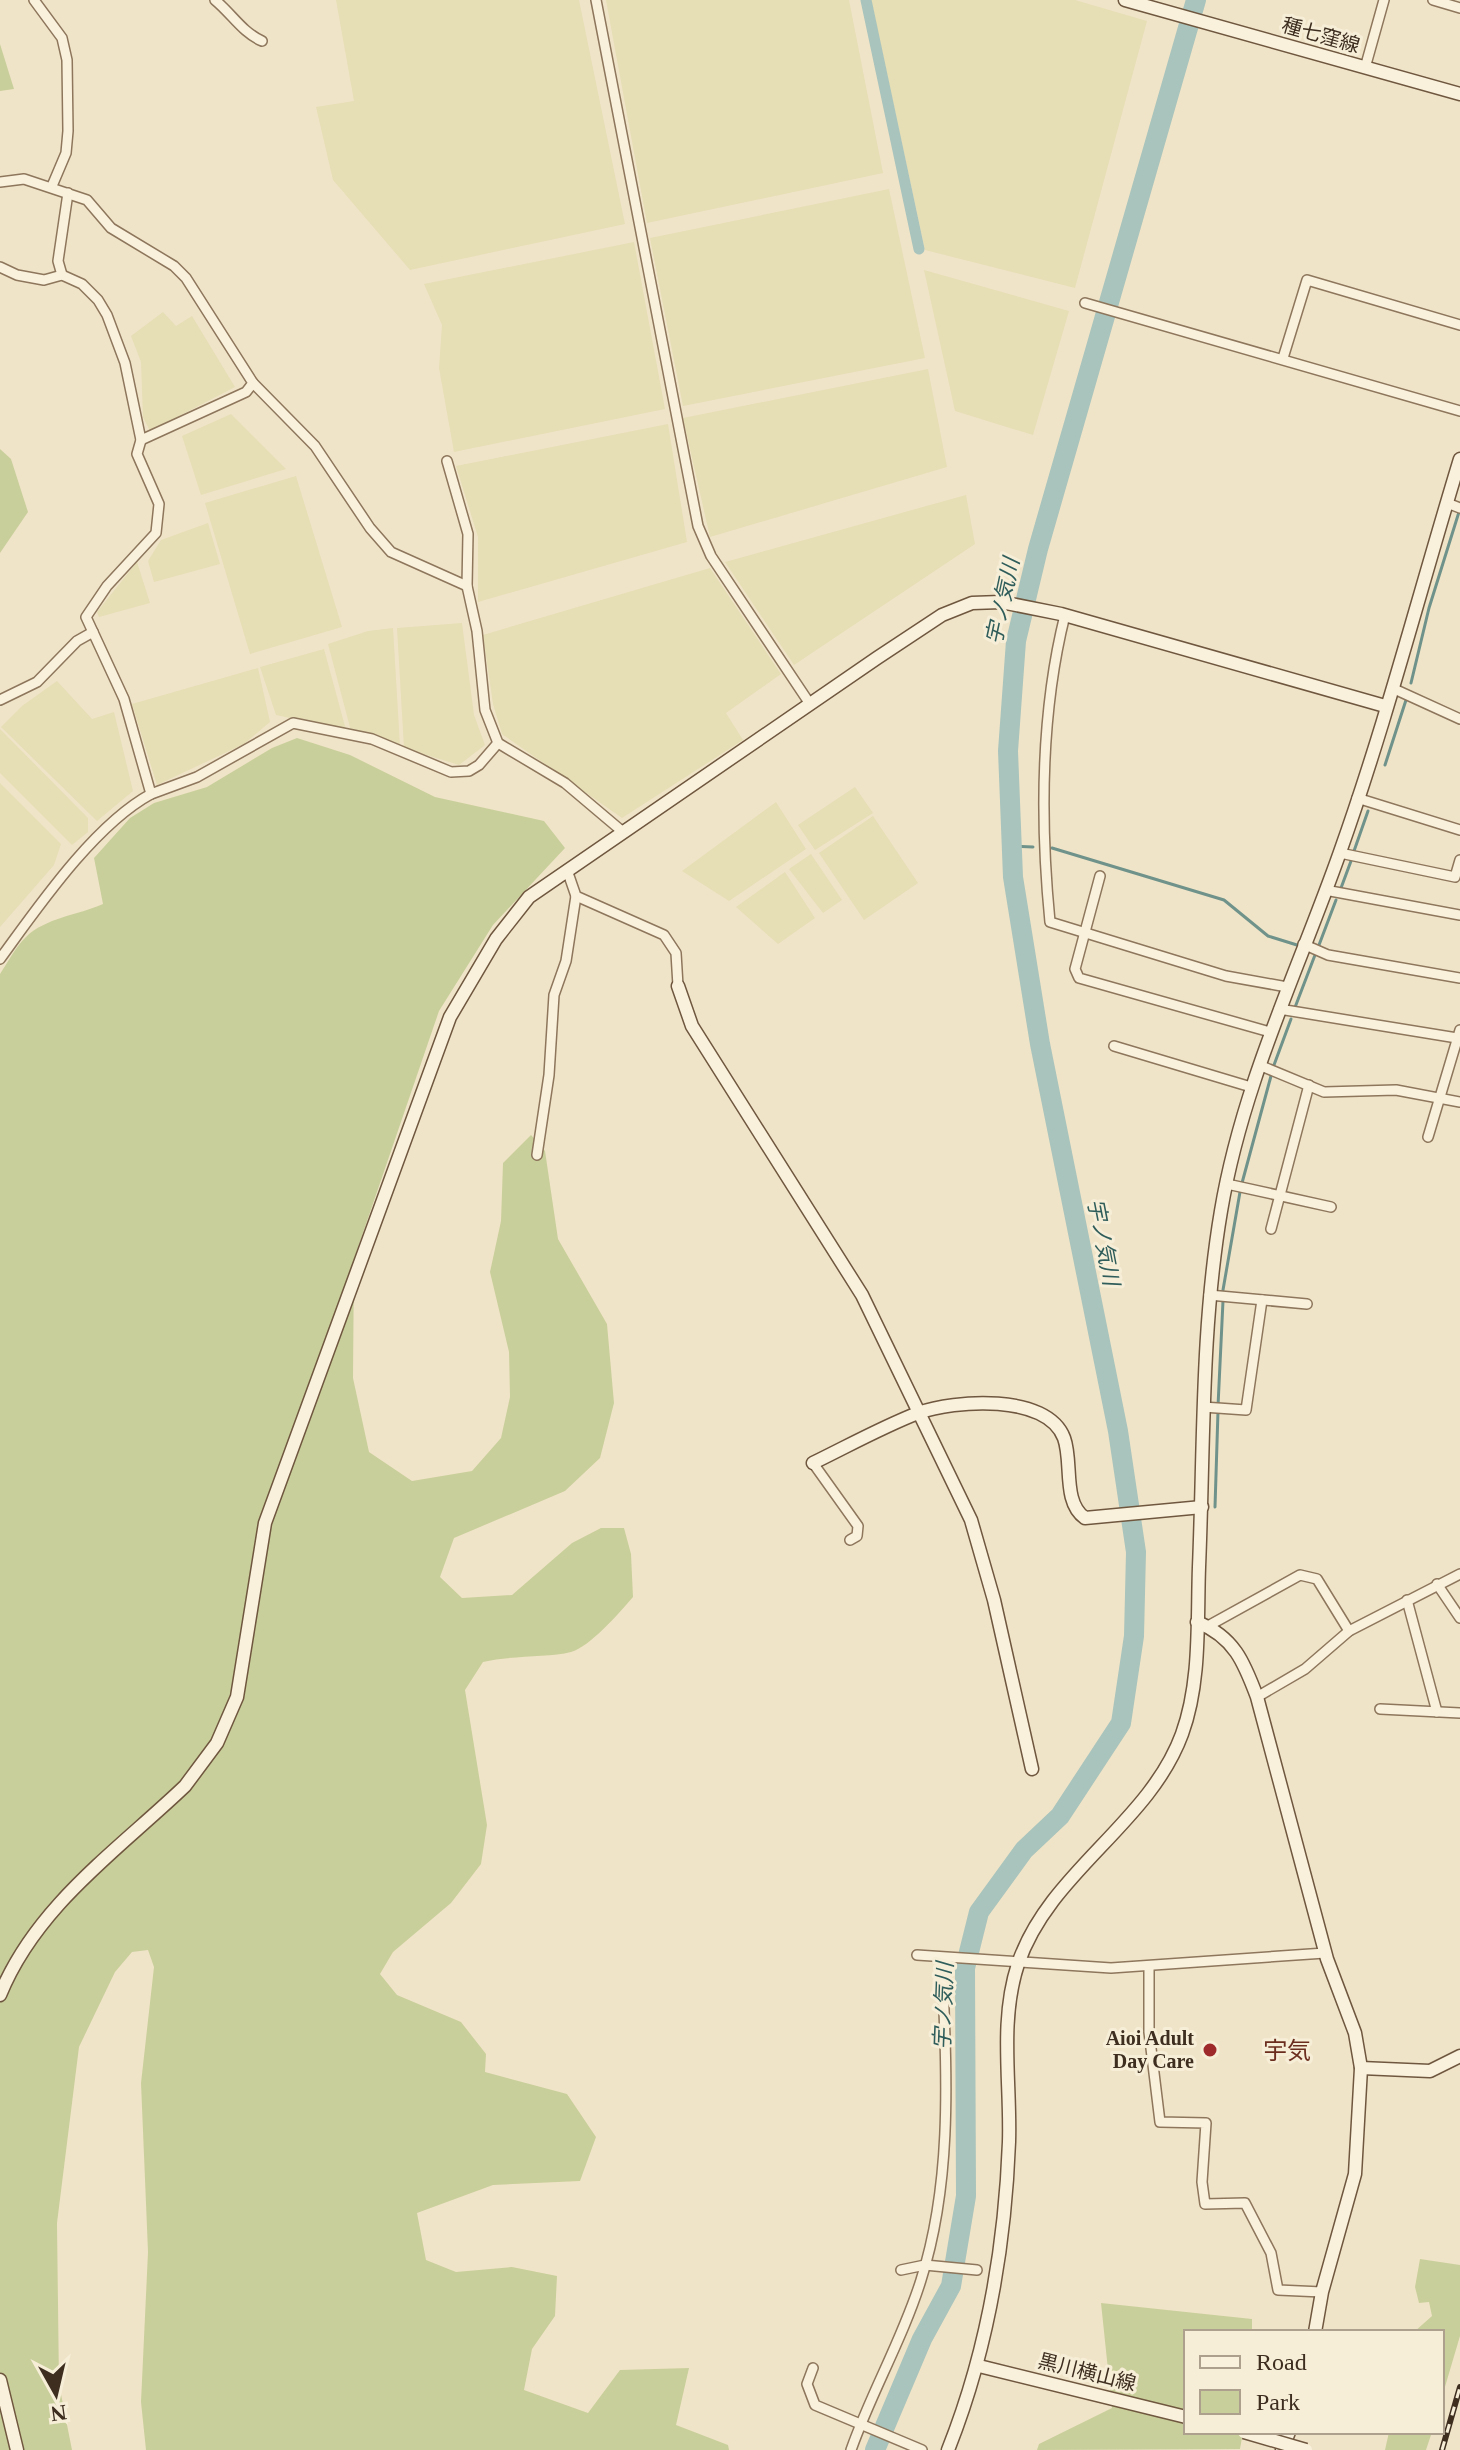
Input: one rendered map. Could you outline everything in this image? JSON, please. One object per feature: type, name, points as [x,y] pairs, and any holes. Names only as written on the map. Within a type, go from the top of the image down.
[{"type":"street","points":[[34,0],[62,38],[67,60],[66,153],[52,186]]},
{"type":"street","points":[[215,0],[229,11],[247,35],[262,41]]},
{"type":"street","points":[[596,0],[698,526],[711,556],[810,704]]},
{"type":"street","name":"種七窪線","points":[[1125,0],[1460,94]]},
{"type":"street","points":[[1365,68],[1384,0]]},
{"type":"street","points":[[1433,0],[1460,8]]},
{"type":"street","points":[[0,182],[24,179],[87,200],[111,228],[174,266],[186,278],[253,383],[315,446],[370,528],[391,552],[467,586]]},
{"type":"street","points":[[62,275],[58,261],[68,193]]},
{"type":"street","points":[[0,267],[17,275],[44,280],[62,275],[82,284],[98,300],[107,315],[125,363],[141,440],[137,454],[159,504],[156,533],[107,586],[86,617],[124,699],[151,794]]},
{"type":"street","points":[[1283,358],[1307,280],[1460,325]]},
{"type":"street","points":[[1085,303],[1460,411]]},
{"type":"street","points":[[141,440],[246,392],[253,383]]},
{"type":"street","points":[[948,2450],[979,2366],[1006,2195],[1007,2031],[1019,1962],[1051,1903],[1136,1806],[1180,1739],[1203,1624],[1203,1407],[1209,1295],[1227,1184],[1251,1087],[1340,853],[1460,459]]},
{"type":"street","points":[[447,461],[468,534],[467,586],[477,631],[485,710],[498,743],[513,755],[565,783],[623,832]]},
{"type":"street","points":[[1447,503],[1460,508]]},
{"type":"street","points":[[0,1995],[9,1972],[44,1917],[185,1786],[204,1764],[228,1722],[242,1678],[265,1523],[450,1017],[470,979],[529,897],[942,615],[972,603],[1001,602],[1063,614],[1385,706]]},
{"type":"street","points":[[1063,614],[1053,660],[1049,704],[1043,850],[1050,922],[1226,976],[1287,987]]},
{"type":"street","points":[[0,700],[37,682],[77,641],[93,632]]},
{"type":"street","points":[[1392,688],[1460,719]]},
{"type":"street","points":[[0,959],[36,909],[114,819],[151,794],[197,777],[293,723],[372,739],[451,772],[469,771],[479,765],[498,743]]},
{"type":"street","points":[[1357,798],[1460,830]]},
{"type":"street","points":[[1340,853],[1455,877],[1460,860]]},
{"type":"street","points":[[537,1155],[549,1075],[554,995],[566,961],[576,896],[567,870]]},
{"type":"street","points":[[1100,876],[1075,969],[1079,978],[1270,1032]]},
{"type":"street","points":[[1325,890],[1460,915]]},
{"type":"street","points":[[576,896],[664,935],[676,953],[678,986],[692,1026],[862,1295],[971,1520],[994,1600],[1032,1769]]},
{"type":"street","points":[[1303,944],[1328,955],[1460,978]]},
{"type":"street","points":[[1279,1009],[1459,1034],[1428,1137]]},
{"type":"street","points":[[1114,1046],[1251,1087]]},
{"type":"street","points":[[1259,1065],[1324,1092],[1396,1090],[1460,1102]]},
{"type":"street","points":[[1271,1229],[1309,1085]]},
{"type":"street","points":[[1227,1184],[1331,1207]]},
{"type":"street","points":[[1209,1295],[1307,1304]]},
{"type":"street","points":[[1203,1407],[1246,1410],[1262,1300]]},
{"type":"street","points":[[850,1540],[857,1536],[858,1526],[813,1463],[921,1412],[1005,1403],[1035,1410],[1052,1420],[1065,1439],[1075,1508],[1085,1518],[1202,1507]]},
{"type":"street","points":[[1257,1697],[1305,1669],[1349,1631],[1460,1574]]},
{"type":"street","points":[[1203,1624],[1300,1575],[1317,1579],[1349,1631]]},
{"type":"street","points":[[1437,1584],[1460,1618]]},
{"type":"street","points":[[1407,1600],[1437,1712]]},
{"type":"street","points":[[1203,1624],[1233,1645],[1257,1697],[1325,1953],[1355,2033],[1361,2068],[1355,2174],[1322,2292],[1315,2330]]},
{"type":"street","points":[[1380,1709],[1460,1713]]},
{"type":"street","points":[[917,1955],[944,1959],[1149,1967],[1325,1953]]},
{"type":"street","points":[[851,2450],[928,2265],[944,2168],[944,1959]]},
{"type":"street","points":[[1149,1967],[1149,2032],[1160,2122],[1206,2123],[1202,2182],[1205,2204],[1245,2203],[1271,2253],[1278,2290],[1322,2292]]},
{"type":"street","points":[[1361,2068],[1430,2071],[1460,2056]]},
{"type":"street","points":[[901,2270],[928,2265],[977,2270]]},
{"type":"street","name":"黒川横山線","points":[[979,2366],[1184,2417]]},
{"type":"street","points":[[813,2368],[807,2384],[815,2405],[922,2450]]},
{"type":"street","points":[[0,2380],[17,2450]]},
{"type":"street","points":[[1251,2434],[1306,2450]]},
{"type":"shaded area","points":[[336,0],[579,0],[625,224],[410,270],[333,180],[316,107],[354,101]]},
{"type":"shaded area","points":[[606,0],[849,0],[883,173],[647,223]]},
{"type":"shaded area","points":[[871,0],[1075,0],[1147,21],[1075,288],[925,250]]},
{"type":"shaded area","points":[[889,189],[925,358],[683,406],[650,238]]},
{"type":"shaded area","points":[[634,242],[665,409],[454,452],[439,368],[442,325],[424,284]]},
{"type":"shaded area","points":[[924,270],[1069,311],[1033,435],[955,411]]},
{"type":"shaded area","points":[[163,312],[176,326],[192,316],[235,387],[150,431],[143,417],[141,362],[131,336]]},
{"type":"shaded area","points":[[928,369],[947,467],[710,537],[683,418]]},
{"type":"shaded area","points":[[231,414],[286,469],[201,495],[182,436]]},
{"type":"shaded area","points":[[668,424],[687,542],[478,602],[478,537],[456,466]]},
{"type":"shaded area","points":[[296,476],[342,627],[250,654],[205,503]]},
{"type":"shaded area","points":[[966,495],[975,544],[794,665],[725,562]]},
{"type":"shaded area","points":[[208,523],[220,564],[154,582],[148,561],[161,540]]},
{"type":"shaded area","points":[[137,562],[150,603],[99,617],[97,612]]},
{"type":"shaded area","points":[[710,568],[781,674],[726,713],[743,740],[622,818],[502,734],[493,704],[483,635]]},
{"type":"shaded area","points":[[462,623],[474,715],[485,745],[459,765],[404,748],[397,628]]},
{"type":"shaded area","points":[[393,628],[400,746],[351,731],[328,644],[368,631]]},
{"type":"shaded area","points":[[324,649],[346,730],[276,715],[260,667]]},
{"type":"shaded area","points":[[258,668],[270,722],[244,744],[157,785],[132,704]]},
{"type":"shaded area","points":[[57,681],[92,719],[114,712],[133,791],[97,821],[1,727],[22,706]]},
{"type":"shaded area","points":[[0,729],[88,818],[88,832],[72,845],[0,773]]},
{"type":"shaded area","points":[[0,783],[61,844],[54,865],[0,927]]},
{"type":"shaded area","points":[[855,787],[873,813],[815,850],[798,825]]},
{"type":"shaded area","points":[[776,802],[806,849],[729,901],[682,871]]},
{"type":"shaded area","points":[[873,816],[918,883],[864,920],[819,853]]},
{"type":"shaded area","points":[[811,854],[842,900],[823,913],[789,869]]},
{"type":"shaded area","points":[[785,872],[815,918],[778,944],[736,907]]},
{"type":"green space","points":[[0,44],[14,89],[0,91]]},
{"type":"green space","points":[[0,449],[11,459],[28,512],[0,553]]},
{"type":"green space","points":[[297,738],[350,755],[435,797],[544,821],[565,848],[493,925],[439,1011],[354,1259],[353,1378],[369,1452],[412,1481],[472,1471],[501,1438],[510,1397],[509,1352],[490,1272],[501,1221],[503,1163],[531,1135],[545,1151],[558,1239],[607,1324],[614,1403],[600,1458],[565,1491],[454,1538],[440,1577],[462,1598],[512,1595],[572,1543],[601,1528],[624,1528],[631,1554],[633,1597],[596,1636],[571,1652],[483,1662],[465,1690],[487,1825],[481,1864],[451,1903],[393,1952],[380,1974],[397,1995],[461,2022],[486,2054],[485,2072],[567,2094],[596,2137],[580,2181],[493,2185],[417,2213],[426,2260],[456,2272],[512,2267],[557,2276],[555,2316],[532,2349],[524,2390],[588,2413],[620,2370],[689,2368],[676,2425],[728,2445],[729,2450],[146,2450],[141,2402],[148,2252],[141,2083],[154,1967],[148,1950],[132,1952],[115,1972],[79,2047],[57,2223],[59,2384],[72,2450],[0,2450],[0,974],[19,945],[34,931],[52,921],[103,904],[94,858],[130,818],[154,803],[207,787],[272,748]]},
{"type":"green space","points":[[1420,2259],[1460,2265],[1460,2336],[1444,2390],[1444,2330],[1416,2330],[1432,2316],[1429,2302],[1419,2303],[1415,2287]]},
{"type":"green space","points":[[1101,2303],[1252,2319],[1252,2330],[1184,2330],[1184,2434],[1243,2434],[1240,2449],[1037,2450],[1039,2444],[1112,2408]]},
{"type":"green space","points":[[1389,2434],[1431,2434],[1426,2450],[1385,2450]]},
{"type":"waterway","points":[[866,0],[919,249]]},
{"type":"waterway","name":"宇ノ気川","points":[[875,2450],[922,2339],[951,2286],[966,2196],[965,1968],[979,1912],[1024,1850],[1060,1816],[1121,1723],[1134,1636],[1136,1552],[1118,1431],[1040,1044],[1013,877],[1008,751],[1016,641],[1038,549],[1196,0]]},
{"type":"waterway","points":[[1411,683],[1429,608],[1459,512]]},
{"type":"waterway","points":[[1385,765],[1406,700]]},
{"type":"waterway","points":[[1354,851],[1368,811]]},
{"type":"waterway","points":[[1012,846],[1033,847]]},
{"type":"waterway","points":[[1052,848],[1224,900],[1268,936],[1297,945]]},
{"type":"waterway","points":[[1341,888],[1351,861]]},
{"type":"waterway","points":[[1319,945],[1336,900]]},
{"type":"waterway","points":[[1294,1010],[1315,955]]},
{"type":"waterway","points":[[1274,1065],[1291,1019]]},
{"type":"waterway","points":[[1242,1183],[1271,1076]]},
{"type":"waterway","points":[[1223,1290],[1240,1192]]},
{"type":"waterway","points":[[1218,1406],[1223,1301]]},
{"type":"waterway","points":[[1215,1507],[1218,1411]]},
{"type":"railway","points":[[1442,2450],[1460,2387]]},
{"type":"place","name":"Aioi Adult Day Care","points":[[1210,2050]]},
{"type":"district","name":"宇気","points":[[1287,2051]]}]
